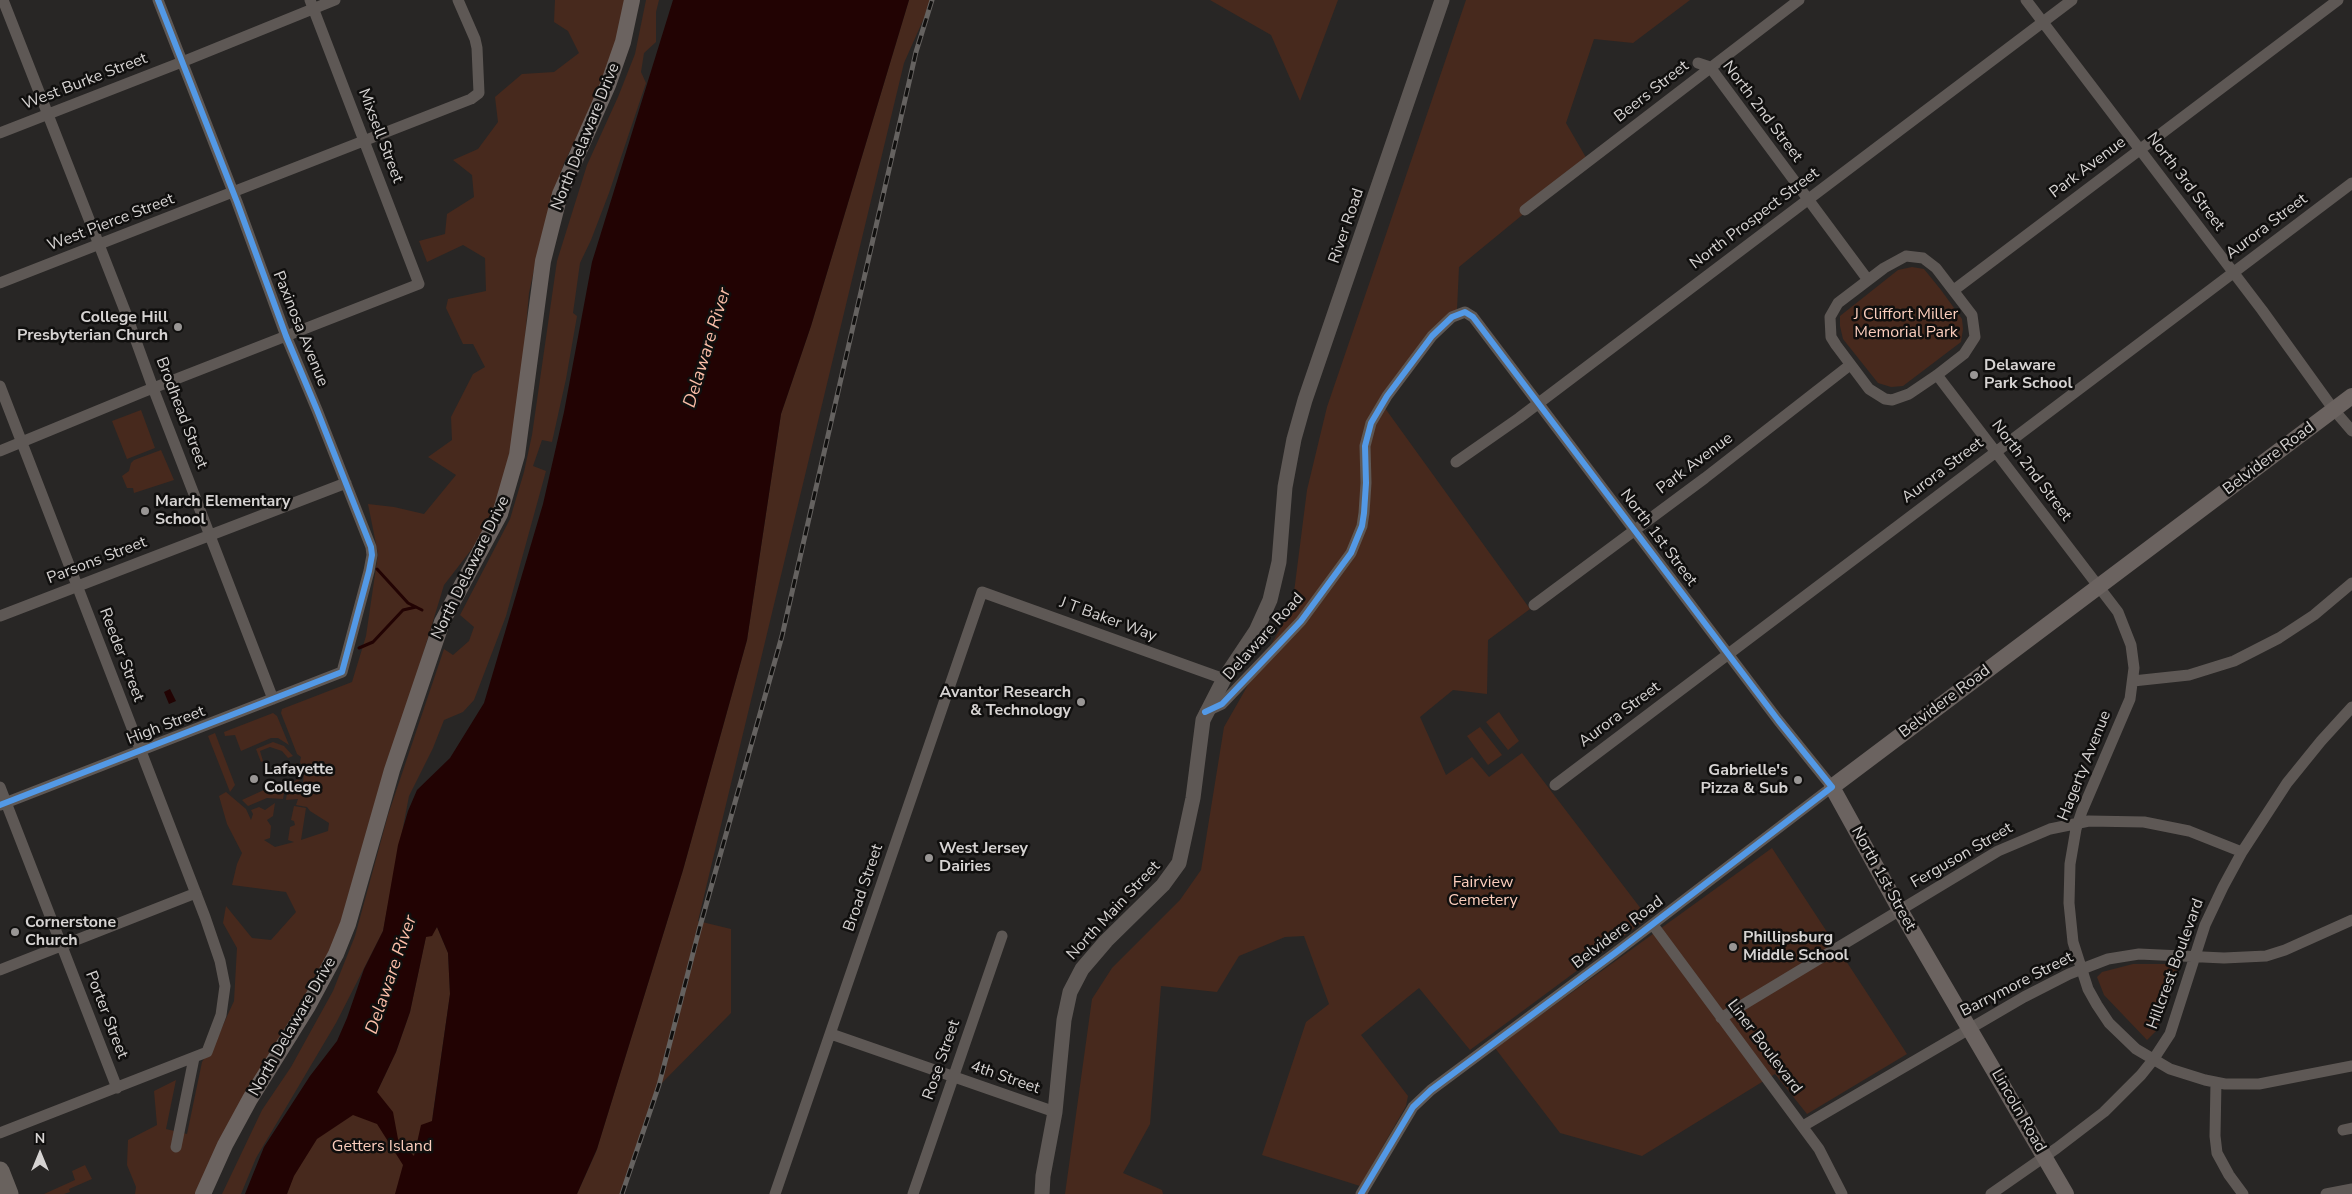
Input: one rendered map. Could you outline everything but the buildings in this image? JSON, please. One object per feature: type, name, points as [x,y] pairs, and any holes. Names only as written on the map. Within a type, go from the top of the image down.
[{"type":"main road","name":"North Delaware Drive","points":[[202,1194],[225,1145],[250,1099],[308,1006],[336,954],[348,924],[392,770],[442,622],[500,514],[519,448],[542,269],[560,194],[608,85],[623,42],[632,0]]},
{"type":"main road","name":"Belvidere Road","points":[[1832,787],[2352,396]]},
{"type":"main road","name":"North 1st Street","points":[[1832,787],[1900,910],[1969,1028]]},
{"type":"main road","name":"Lincoln Road","points":[[1969,1028],[2066,1194]]},
{"type":"main road","points":[[0,1171],[9,1194]]},
{"type":"street","name":"Brodhead Street","points":[[3,0],[273,699]]},
{"type":"street","name":"Paxinosa Avenue","points":[[158,0],[286,336],[346,483],[372,555],[342,672]]},
{"type":"street","name":"West Burke Street","points":[[0,133],[182,62],[312,4],[335,0]]},
{"type":"street","name":"West Pierce Street","points":[[0,283],[233,194],[472,99],[479,93],[475,39],[458,0]]},
{"type":"street","name":"River Road","points":[[1224,679],[1256,632],[1270,600],[1279,562],[1285,487],[1305,400],[1442,0]]},
{"type":"street","name":"Beers Street","points":[[1525,210],[1799,0]]},
{"type":"street","name":"North 3rd Street","points":[[2026,0],[2233,273],[2334,410],[2352,431]]},
{"type":"street","name":"North Prospect Street","points":[[1456,462],[1538,403],[2072,0]]},
{"type":"street","name":"Park Avenue","points":[[1954,290],[2338,0]]},
{"type":"street","name":"Mixsell Street","points":[[286,336],[419,284],[312,4]]},
{"type":"street","name":"North 2nd Street","points":[[1698,63],[1710,68],[1868,280]]},
{"type":"street","name":"Aurora Street","points":[[1555,785],[2352,183]]},
{"type":"street","points":[[1915,256],[1930,262],[1972,315],[1975,337],[1964,354],[1909,394],[1892,400],[1885,399],[1869,389],[1831,337],[1830,317],[1838,303],[1868,280],[1900,258],[1915,256]]},
{"type":"street","name":"North 1st Street","points":[[1460,313],[1468,313],[1473,317],[1728,654],[1832,787]]},
{"type":"street","name":"Delaware Road","points":[[1206,712],[1222,704],[1295,627],[1351,553],[1362,526],[1366,482],[1365,446],[1371,423],[1387,396],[1432,336],[1445,323],[1460,313]]},
{"type":"street","points":[[0,451],[286,336]]},
{"type":"street","name":"Park Avenue","points":[[1534,606],[1850,365]]},
{"type":"street","name":"North 2nd Street","points":[[1937,375],[2098,586]]},
{"type":"street","name":"Reeder Street","points":[[0,386],[196,893],[220,961],[225,986],[221,1015],[207,1052],[194,1058]]},
{"type":"street","name":"Parsons Street","points":[[0,616],[346,483]]},
{"type":"street","points":[[2133,681],[2163,680],[2189,675],[2234,661],[2279,638],[2314,615],[2352,583]]},
{"type":"street","name":"Hagerty Avenue","points":[[2098,586],[2118,612],[2128,635],[2133,657],[2133,681],[2126,710],[2078,823],[2072,848],[2068,880],[2073,942],[2081,970],[2092,997],[2109,1023],[2136,1049],[2152,1060],[2188,1076],[2216,1082],[2259,1084],[2352,1066]]},
{"type":"street","name":"J T Baker Way","points":[[982,592],[1224,679]]},
{"type":"street","name":"Broad Street","points":[[775,1194],[982,592]]},
{"type":"street","name":"High Street","points":[[3,804],[342,672]]},
{"type":"street","name":"North Main Street","points":[[1042,1194],[1043,1176],[1055,1112],[1064,1020],[1070,992],[1076,980],[1106,941],[1164,885],[1180,863],[1193,798],[1200,728],[1206,712],[1224,679]]},
{"type":"street","name":"Hillcrest Boulevard","points":[[1990,1194],[2104,1112],[2141,1075],[2170,1034],[2205,925],[2242,852],[2293,775],[2321,740],[2352,707]]},
{"type":"street","name":"Porter Street","points":[[0,787],[3,804],[62,946],[117,1088]]},
{"type":"street","name":"Belvidere Road","points":[[1362,1193],[1406,1118],[1420,1100],[1832,787]]},
{"type":"street","name":"Ferguson Street","points":[[1721,1018],[1998,851],[2041,833],[2078,823],[2110,820],[2158,824],[2189,831],[2242,852]]},
{"type":"street","points":[[0,970],[196,893]]},
{"type":"street","name":"Barrymore Street","points":[[1803,1126],[1969,1028],[2045,986],[2108,959],[2138,954],[2224,958],[2266,956],[2285,950],[2352,920]]},
{"type":"street","name":"Liner Boulevard","points":[[1652,925],[1803,1126],[1832,1170],[1842,1194]]},
{"type":"street","name":"Rose Street","points":[[913,1194],[1002,936]]},
{"type":"street","name":"4th Street","points":[[830,1034],[1055,1112]]},
{"type":"street","points":[[0,1133],[194,1058]]},
{"type":"street","points":[[176,1147],[194,1058]]},
{"type":"street","points":[[2216,1082],[2214,1136],[2217,1153],[2229,1176],[2243,1194]]},
{"type":"street","points":[[2326,1194],[2352,1189]]},
{"type":"green space","points":[[555,0],[628,0],[608,74],[564,163],[540,242],[529,293],[516,443],[500,496],[478,541],[444,585],[337,937],[197,1194],[135,1194],[136,1187],[127,1165],[128,1140],[157,1125],[154,1091],[176,1080],[166,1129],[187,1134],[202,1062],[218,1036],[234,1001],[237,948],[223,923],[226,906],[252,938],[271,940],[296,912],[286,892],[232,885],[242,853],[227,824],[219,796],[226,792],[246,809],[251,820],[253,814],[251,810],[259,807],[265,810],[275,803],[273,816],[267,820],[271,826],[270,838],[264,840],[275,847],[294,842],[288,840],[290,827],[295,825],[294,821],[291,820],[294,806],[306,808],[301,840],[328,831],[329,823],[307,807],[296,805],[298,799],[286,800],[287,793],[300,788],[303,783],[304,772],[310,769],[311,774],[313,770],[311,766],[303,769],[300,762],[301,757],[297,754],[281,713],[282,709],[352,682],[366,636],[378,554],[368,504],[394,507],[424,514],[456,475],[428,457],[452,440],[451,417],[473,374],[485,367],[473,344],[463,344],[446,308],[448,299],[486,291],[485,258],[463,245],[427,262],[419,241],[445,234],[447,214],[474,197],[472,175],[453,160],[478,149],[498,122],[495,97],[522,74],[554,72],[579,53],[568,31],[554,22]]},
{"type":"green space","points":[[646,0],[659,0],[656,12],[656,42],[644,53],[641,72],[646,83],[609,193],[580,263],[573,313],[577,316],[566,379],[552,442],[542,440],[533,466],[546,471],[506,616],[474,700],[463,712],[444,720],[433,748],[409,796],[383,931],[336,1023],[256,1158],[241,1194],[222,1194],[262,1110],[291,1067],[333,991],[355,936],[388,815],[444,649],[453,655],[469,641],[474,627],[460,615],[510,519],[524,472],[532,435],[557,261],[587,165],[635,54]]},
{"type":"green space","points":[[909,0],[932,0],[904,63],[698,921],[731,929],[731,1013],[656,1089],[649,1117],[622,1194],[577,1194],[596,1152],[683,870],[747,640],[781,414],[811,326]]},
{"type":"green space","points":[[1210,0],[1338,0],[1300,101],[1271,35]]},
{"type":"green space","name":"Fairview Cemetery","points":[[1466,0],[1690,0],[1633,43],[1594,39],[1566,123],[1588,161],[1459,267],[1457,310],[1382,404],[1530,609],[1488,640],[1487,694],[1453,690],[1420,717],[1446,775],[1472,757],[1489,777],[1522,753],[1648,918],[1470,1050],[1419,988],[1361,1035],[1408,1096],[1406,1106],[1360,1186],[1262,1155],[1306,1022],[1329,1004],[1304,936],[1285,937],[1239,956],[1217,992],[1161,986],[1150,1124],[1123,1173],[1162,1190],[1163,1194],[1065,1194],[1092,999],[1112,968],[1180,900],[1201,870],[1224,727],[1292,608],[1307,490],[1327,407]]},
{"type":"green space","name":"J Cliffort Miller Memorial Park","points":[[1912,267],[1924,269],[1962,319],[1961,342],[1903,386],[1891,387],[1878,383],[1843,339],[1840,316],[1898,270]]},
{"type":"green space","points":[[141,410],[155,448],[127,459],[112,421]]},
{"type":"green space","points":[[161,450],[174,480],[134,493],[133,488],[127,488],[122,476],[129,471],[131,463],[134,460]]},
{"type":"green space","points":[[1499,712],[1519,741],[1508,750],[1486,722]]},
{"type":"green space","points":[[273,713],[277,716],[289,745],[278,738],[271,738],[241,751],[235,735],[225,736],[224,732]]},
{"type":"green space","points":[[1480,727],[1502,755],[1488,765],[1467,736]]},
{"type":"green space","points":[[215,733],[235,785],[230,792],[208,736]]},
{"type":"green space","points":[[273,742],[284,746],[293,756],[288,758],[282,751],[270,747],[260,751],[263,761],[261,762],[256,749]]},
{"type":"green space","points":[[296,763],[300,780],[296,786],[287,786],[285,784],[293,783],[297,779],[297,774],[291,766]]},
{"type":"green space","points":[[266,789],[276,789],[284,793],[283,799],[267,798],[248,806],[242,800]]},
{"type":"green space","name":"Phillipsburg Middle School","points":[[1772,848],[1907,1054],[1807,1114],[1775,1074],[1642,1156],[1560,1133],[1495,1048]]},
{"type":"green space","name":"Getters Island","points":[[437,927],[448,953],[450,994],[433,1113],[427,1194],[287,1194],[307,1136],[377,1092],[396,1052],[410,1012],[426,936]]},
{"type":"green space","points":[[2133,964],[2173,964],[2178,969],[2156,1031],[2147,1040],[2104,995],[2097,977],[2102,972]]},
{"type":"green space","points":[[85,1165],[92,1179],[69,1189],[70,1192],[64,1194],[44,1194],[75,1180],[72,1171]]},
{"type":"water","name":"Delaware River","points":[[673,0],[909,0],[811,326],[781,414],[747,640],[683,870],[597,1149],[577,1194],[395,1194],[403,1165],[377,1124],[353,1115],[317,1139],[294,1176],[287,1194],[245,1194],[264,1147],[310,1076],[337,1041],[347,1018],[364,969],[383,931],[398,845],[408,811],[417,790],[450,758],[484,703],[543,504],[564,412],[592,262]],"holes":[[[437,927],[448,953],[450,994],[432,1121],[421,1125],[414,1156],[398,1139],[393,1112],[377,1092],[396,1052],[410,1012],[426,937],[432,936]]]},
{"type":"water","points":[[170,689],[176,701],[169,704],[164,692]]},
{"type":"waterway","points":[[377,569],[408,603],[422,610]]},
{"type":"waterway","points":[[359,648],[373,642],[403,610],[416,607]]},
{"type":"railway","points":[[622,1194],[659,1085],[699,930],[782,636],[916,52],[932,0]]},
{"type":"cycle path","points":[[0,805],[342,672],[369,571],[372,555],[371,547],[286,336],[237,202],[158,0]]},
{"type":"cycle path","points":[[1205,712],[1222,704],[1301,621],[1351,553],[1362,526],[1366,483],[1365,446],[1371,423],[1387,396],[1432,336],[1452,317],[1465,312],[1473,317],[1778,720],[1832,787],[1615,953],[1431,1090],[1413,1107],[1361,1194]]},
{"type":"place","name":"College Hill Presbyterian Church","points":[[178,327]]},
{"type":"place","name":"Delaware Park School","points":[[1974,375]]},
{"type":"place","name":"March Elementary School","points":[[145,511]]},
{"type":"place","name":"Avantor Research & Technology","points":[[1081,702]]},
{"type":"place","name":"Lafayette College","points":[[254,779]]},
{"type":"place","name":"Gabrielle's Pizza & Sub","points":[[1798,780]]},
{"type":"place","name":"West Jersey Dairies","points":[[929,858]]},
{"type":"place","name":"Cornerstone Church","points":[[15,932]]},
{"type":"place","name":"Phillipsburg Middle School","points":[[1733,947]]}]
